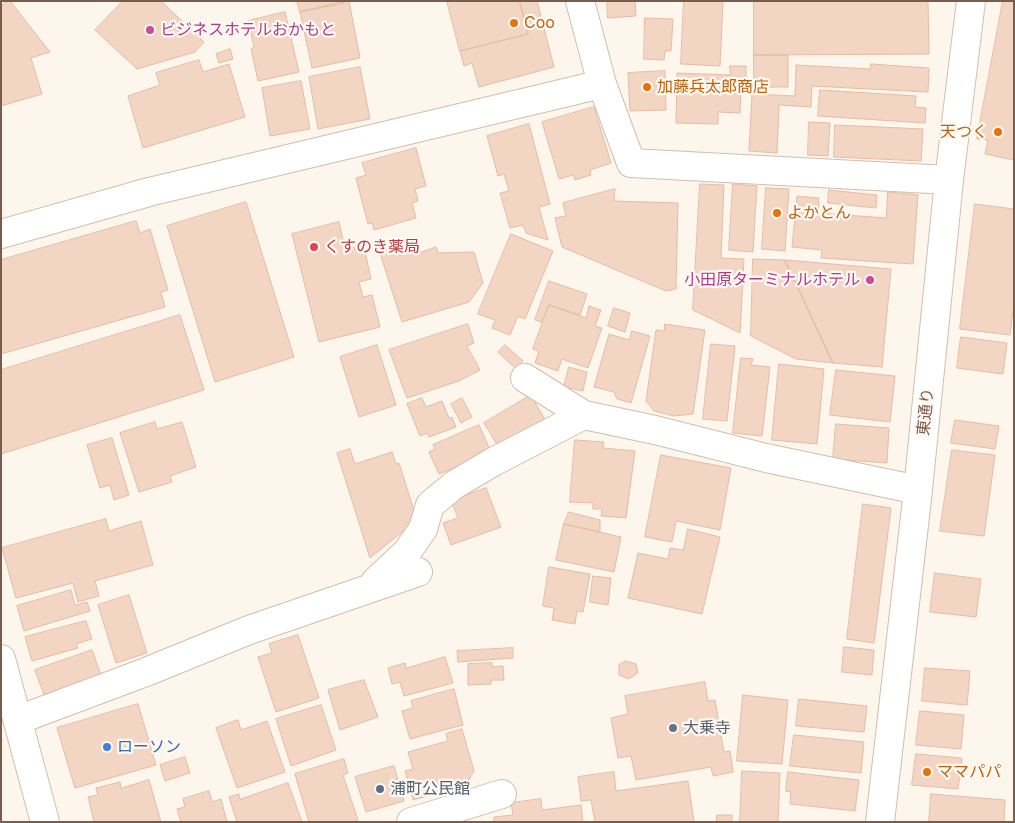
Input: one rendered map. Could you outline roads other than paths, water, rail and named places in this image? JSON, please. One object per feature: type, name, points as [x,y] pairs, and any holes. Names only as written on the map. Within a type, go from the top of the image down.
[{"type":"street","points":[[580,1],[602,84],[631,163],[949,180]]},
{"type":"street","name":"東通り","points":[[880,822],[918,490],[949,180],[971,1]]},
{"type":"street","points":[[1,234],[149,192],[602,84]]},
{"type":"street","points":[[525,378],[584,415],[766,458],[918,490]]},
{"type":"street","points":[[365,591],[407,552],[423,529],[430,504],[454,484],[584,415]]},
{"type":"street","points":[[18,720],[146,672],[249,630],[418,572]]},
{"type":"street","points":[[1,659],[45,822]]},
{"type":"street","points":[[411,822],[502,794]]},
{"type":"place","name":"Coo","points":[[514,23]]},
{"type":"place","name":"ビジネスホテルおかもと","points":[[150,30]]},
{"type":"place","name":"加藤兵太郎商店","points":[[647,87]]},
{"type":"place","name":"天つく","points":[[998,132]]},
{"type":"place","name":"よかとん","points":[[777,213]]},
{"type":"place","name":"くすのき薬局","points":[[314,247]]},
{"type":"place","name":"小田原ターミナルホテル","points":[[870,280]]},
{"type":"place","name":"大乗寺","points":[[673,728]]},
{"type":"place","name":"ローソン","points":[[107,747]]},
{"type":"place","name":"ママパパ","points":[[927,772]]},
{"type":"place","name":"浦町公民館","points":[[380,789]]}]
